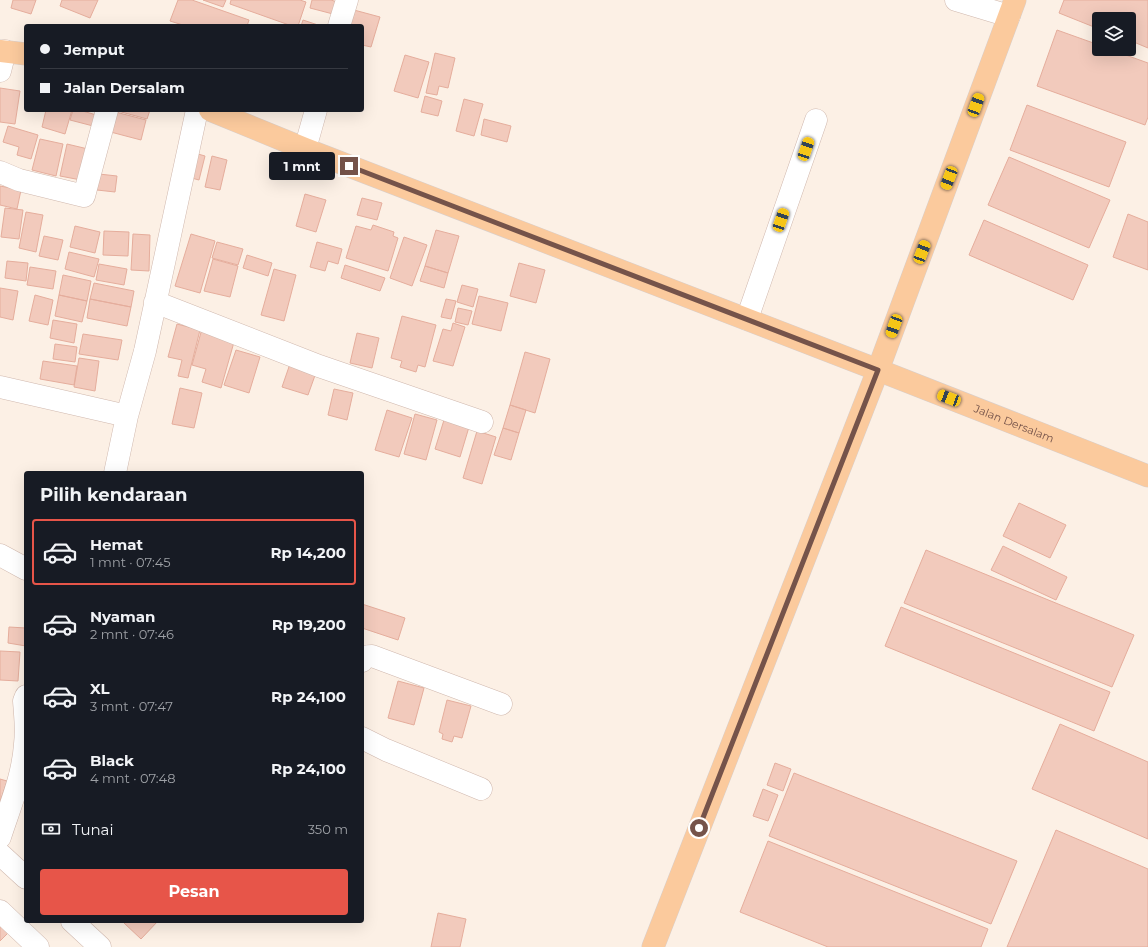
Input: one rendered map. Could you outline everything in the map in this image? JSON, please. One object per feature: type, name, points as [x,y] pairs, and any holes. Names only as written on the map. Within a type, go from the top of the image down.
[{"type":"main road","points":[[653,947],[878,370],[1012,8]]},
{"type":"main road","name":"Jalan Dersalam","points":[[215,112],[305,149],[747,319],[1148,476]]},
{"type":"street","points":[[340,24],[347,0]]},
{"type":"street","points":[[956,0],[1012,8]]},
{"type":"street","points":[[0,172],[19,180],[84,196],[106,112]]},
{"type":"street","points":[[115,471],[145,351],[197,112]]},
{"type":"street","points":[[305,149],[315,112]]},
{"type":"street","points":[[747,319],[816,120]]},
{"type":"street","points":[[155,302],[319,366],[482,422]]},
{"type":"street","points":[[0,387],[128,416]]},
{"type":"street","points":[[0,555],[24,568]]},
{"type":"street","points":[[364,658],[367,656],[372,656],[501,704]]},
{"type":"street","points":[[364,739],[386,750],[481,788]]},
{"type":"street","points":[[0,837],[18,785],[24,751]]},
{"type":"street","points":[[0,854],[24,876]]},
{"type":"street","points":[[0,911],[38,947]]},
{"type":"street","points":[[74,923],[100,947]]},
{"type":"building","points":[[13,0],[36,0],[31,14],[11,8]]},
{"type":"building","points":[[62,0],[98,0],[90,18],[60,6]]},
{"type":"building","points":[[178,0],[192,0],[249,20],[248,24],[180,24],[170,21]]},
{"type":"building","points":[[203,0],[226,0],[223,7]]},
{"type":"building","points":[[231,0],[300,0],[306,2],[299,24],[286,24],[230,4]]},
{"type":"building","points":[[312,0],[331,0],[337,2],[333,14],[310,8]]},
{"type":"building","points":[[1064,0],[1148,0],[1148,48],[1136,43],[1136,12],[1092,12],[1092,26],[1059,13]]},
{"type":"building","points":[[354,10],[380,17],[371,47],[364,45],[364,24],[347,24]]},
{"type":"building","points":[[303,20],[315,24],[302,24]]},
{"type":"building","points":[[1057,30],[1092,42],[1092,56],[1128,56],[1148,63],[1148,117],[1145,125],[1037,86]]},
{"type":"building","points":[[435,53],[455,58],[448,88],[439,86],[437,95],[426,93]]},
{"type":"building","points":[[405,55],[429,62],[418,98],[394,91]]},
{"type":"building","points":[[0,88],[20,91],[15,124],[0,122]]},
{"type":"building","points":[[425,96],[442,101],[438,116],[421,112]]},
{"type":"building","points":[[464,99],[483,104],[474,136],[456,131]]},
{"type":"building","points":[[1027,105],[1126,142],[1109,187],[1010,150]]},
{"type":"building","points":[[46,112],[71,112],[65,134],[42,127]]},
{"type":"building","points":[[72,112],[86,112],[100,116],[97,127],[70,120]]},
{"type":"building","points":[[108,112],[116,112],[146,120],[141,140],[103,130]]},
{"type":"building","points":[[121,112],[149,112],[147,119]]},
{"type":"building","points":[[484,119],[511,126],[507,142],[481,135]]},
{"type":"building","points":[[8,126],[38,135],[31,159],[17,155],[19,147],[3,142]]},
{"type":"building","points":[[40,139],[63,144],[56,176],[32,170]]},
{"type":"building","points":[[67,144],[88,149],[81,180],[60,176]]},
{"type":"building","points":[[191,152],[205,156],[199,180],[184,176]]},
{"type":"building","points":[[212,156],[227,160],[220,190],[205,187]]},
{"type":"building","points":[[1009,157],[1110,200],[1089,248],[988,205]]},
{"type":"building","points":[[90,173],[117,176],[115,192],[88,189]]},
{"type":"building","points":[[0,186],[21,190],[17,209],[0,205]]},
{"type":"building","points":[[305,194],[326,200],[316,232],[296,226]]},
{"type":"building","points":[[362,198],[382,203],[377,220],[357,215]]},
{"type":"building","points":[[5,208],[23,210],[19,239],[1,237]]},
{"type":"building","points":[[26,212],[43,215],[36,252],[19,248]]},
{"type":"building","points":[[1128,214],[1148,222],[1148,270],[1113,257]]},
{"type":"building","points":[[984,220],[1088,265],[1073,300],[969,255]]},
{"type":"building","points":[[373,225],[394,232],[393,236],[398,238],[388,271],[346,258],[356,226],[371,230]]},
{"type":"building","points":[[75,226],[100,232],[95,253],[70,247]]},
{"type":"building","points":[[436,230],[459,236],[448,273],[425,266]]},
{"type":"building","points":[[104,231],[129,232],[128,256],[103,255]]},
{"type":"building","points":[[133,234],[150,235],[149,271],[131,270]]},
{"type":"building","points":[[191,234],[215,241],[200,293],[175,286]]},
{"type":"building","points":[[44,236],[63,240],[58,260],[39,256]]},
{"type":"building","points":[[404,237],[427,245],[412,286],[390,278]]},
{"type":"building","points":[[217,242],[243,249],[238,265],[212,258]]},
{"type":"building","points":[[317,242],[342,249],[338,264],[328,261],[325,271],[310,267]]},
{"type":"building","points":[[69,252],[99,259],[94,277],[65,269]]},
{"type":"building","points":[[247,255],[272,263],[268,276],[243,268]]},
{"type":"building","points":[[213,259],[238,266],[230,297],[204,291]]},
{"type":"building","points":[[7,261],[28,263],[26,281],[5,278]]},
{"type":"building","points":[[519,263],[545,270],[536,303],[510,296]]},
{"type":"building","points":[[99,264],[127,269],[124,285],[96,280]]},
{"type":"building","points":[[345,265],[385,278],[380,291],[341,278]]},
{"type":"building","points":[[425,266],[448,273],[444,288],[420,281]]},
{"type":"building","points":[[30,267],[56,271],[53,289],[27,285]]},
{"type":"building","points":[[274,269],[296,275],[284,321],[261,315]]},
{"type":"building","points":[[63,275],[91,281],[87,301],[59,295]]},
{"type":"building","points":[[94,283],[134,291],[131,307],[90,299]]},
{"type":"building","points":[[462,285],[478,289],[473,307],[457,302]]},
{"type":"building","points":[[0,288],[18,291],[13,320],[0,317]]},
{"type":"building","points":[[35,295],[53,300],[48,325],[29,321]]},
{"type":"building","points":[[59,295],[87,301],[82,322],[55,316]]},
{"type":"building","points":[[479,296],[508,303],[501,331],[472,324]]},
{"type":"building","points":[[90,299],[131,307],[127,326],[87,318]]},
{"type":"building","points":[[446,299],[456,301],[451,319],[441,317]]},
{"type":"building","points":[[458,308],[472,311],[468,325],[455,322]]},
{"type":"building","points":[[402,316],[436,325],[425,367],[418,365],[416,372],[400,367],[402,361],[391,358]]},
{"type":"building","points":[[53,320],[77,324],[74,343],[50,338]]},
{"type":"building","points":[[453,323],[465,327],[453,366],[433,361],[443,329],[451,331]]},
{"type":"building","points":[[177,324],[200,330],[188,378],[178,376],[182,360],[168,357]]},
{"type":"building","points":[[203,325],[236,335],[221,388],[202,382],[206,369],[192,365]]},
{"type":"building","points":[[357,333],[379,338],[372,368],[350,363]]},
{"type":"building","points":[[83,334],[122,340],[118,360],[79,354]]},
{"type":"building","points":[[55,344],[77,347],[75,362],[53,359]]},
{"type":"building","points":[[236,350],[260,357],[249,393],[224,385]]},
{"type":"building","points":[[525,352],[550,359],[535,413],[510,405]]},
{"type":"building","points":[[79,358],[99,361],[95,391],[74,387]]},
{"type":"building","points":[[292,358],[318,367],[308,395],[282,387]]},
{"type":"building","points":[[43,361],[77,366],[74,385],[40,379]]},
{"type":"building","points":[[180,388],[202,393],[194,428],[172,424]]},
{"type":"building","points":[[334,389],[353,393],[347,420],[328,415]]},
{"type":"building","points":[[510,405],[526,410],[519,433],[503,428]]},
{"type":"building","points":[[387,410],[412,418],[399,457],[375,450]]},
{"type":"building","points":[[415,414],[437,420],[426,460],[404,454]]},
{"type":"building","points":[[444,420],[469,427],[460,457],[435,449]]},
{"type":"building","points":[[503,428],[519,433],[511,460],[494,455]]},
{"type":"building","points":[[477,431],[496,437],[482,484],[463,478]]},
{"type":"building","points":[[1019,503],[1066,525],[1050,558],[1003,536]]},
{"type":"building","points":[[1003,546],[1067,577],[1056,600],[991,570]]},
{"type":"building","points":[[926,550],[1134,635],[1112,687],[904,603]]},
{"type":"building","points":[[364,605],[405,618],[398,640],[364,629]]},
{"type":"building","points":[[901,607],[1110,692],[1094,731],[885,646]]},
{"type":"building","points":[[9,627],[24,628],[24,646],[8,643]]},
{"type":"building","points":[[0,651],[20,652],[18,681],[0,680]]},
{"type":"building","points":[[398,681],[424,688],[414,725],[388,718]]},
{"type":"building","points":[[447,700],[471,706],[462,738],[454,736],[452,742],[442,739],[443,734],[439,732]]},
{"type":"building","points":[[1060,724],[1148,762],[1148,839],[1032,789]]},
{"type":"building","points":[[775,763],[791,769],[783,791],[767,785]]},
{"type":"building","points":[[794,773],[1017,861],[991,924],[769,836]]},
{"type":"building","points":[[0,779],[7,781],[0,802]]},
{"type":"building","points":[[763,789],[778,795],[768,821],[753,816]]},
{"type":"building","points":[[1056,830],[1148,869],[1148,947],[1007,947]]},
{"type":"building","points":[[768,841],[988,929],[981,947],[828,947],[740,912]]},
{"type":"building","points":[[438,913],[466,919],[460,947],[431,947]]},
{"type":"building","points":[[0,917],[12,929],[0,941]]},
{"type":"building","points":[[124,923],[156,923],[141,939]]},
{"type":"route","points":[[349,166],[878,370],[699,828]]}]
